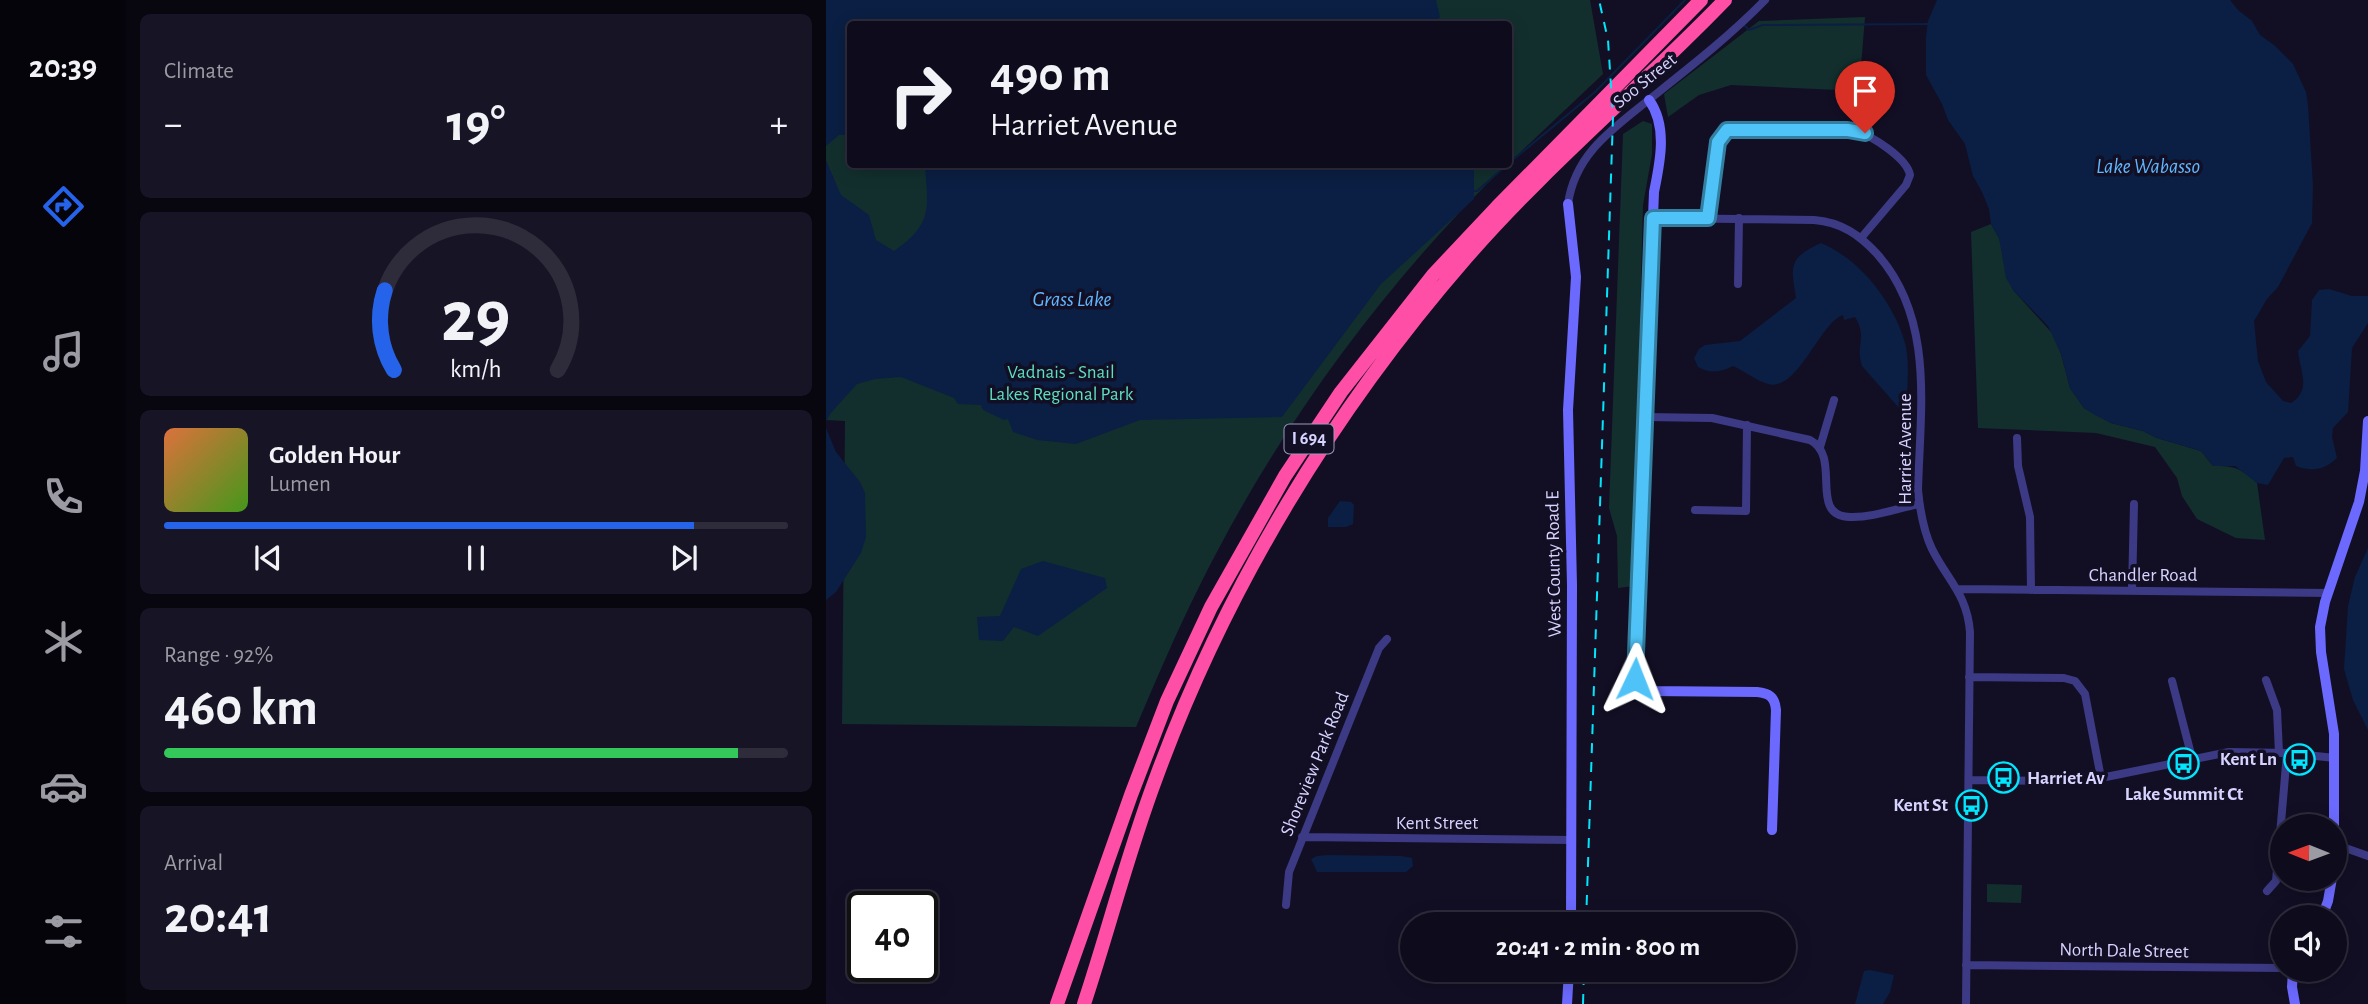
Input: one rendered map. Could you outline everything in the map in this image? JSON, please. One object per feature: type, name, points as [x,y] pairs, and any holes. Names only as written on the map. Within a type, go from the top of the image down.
[{"type":"highway","name":"I 694","points":[[1055,1004],[1167,701],[1222,586],[1285,476],[1341,392],[1433,275],[1702,0]]},
{"type":"highway","name":"I 694","points":[[1087,1004],[1140,821],[1186,703],[1241,586],[1316,457],[1394,346],[1475,247],[1512,207],[1724,0]]},
{"type":"street","name":"Soo Street","points":[[1568,204],[1573,180],[1585,158],[1608,131],[1649,100],[1765,0]]},
{"type":"street","points":[[1649,100],[1659,120],[1661,146],[1654,192],[1635,679],[1638,686],[1649,691],[1757,692],[1770,695],[1774,699],[1776,710],[1772,830]]},
{"type":"street","points":[[1708,218],[1718,142],[1727,130],[1856,131],[1874,139],[1903,161],[1910,175],[1906,185],[1861,238]]},
{"type":"street","name":"West County Road E","points":[[1568,204],[1576,277],[1568,410],[1572,585],[1571,912]]},
{"type":"street","name":"Harriet Avenue","points":[[1653,218],[1825,220],[1844,227],[1861,238],[1882,260],[1907,300],[1917,332],[1920,365],[1919,504],[1933,550],[1967,608],[1969,619],[1966,1004]]},
{"type":"street","points":[[1738,284],[1739,218]]},
{"type":"street","points":[[1820,447],[1834,400]]},
{"type":"street","points":[[1645,417],[1712,418],[1810,440],[1820,447],[1826,462],[1827,499],[1837,514],[1855,517],[1919,504]]},
{"type":"street","points":[[2334,814],[2333,722],[2320,640],[2322,615],[2366,482],[2368,421]]},
{"type":"street","points":[[1695,510],[1746,511],[1747,425]]},
{"type":"street","points":[[2017,438],[2018,466],[2030,517],[2031,590]]},
{"type":"street","points":[[2132,591],[2134,504]]},
{"type":"street","name":"Chandler Road","points":[[1957,589],[2328,593]]},
{"type":"street","name":"Shoreview Park Road","points":[[1286,905],[1289,872],[1302,837],[1379,648],[1387,639]]},
{"type":"street","points":[[1969,677],[2064,678],[2075,681],[2085,694],[2101,778]]},
{"type":"street","points":[[2266,680],[2277,710],[2283,753],[2276,881],[2267,891]]},
{"type":"street","points":[[2172,681],[2192,758]]},
{"type":"street","points":[[1969,780],[2050,781],[2101,778],[2229,752],[2334,758]]},
{"type":"street","name":"Kent Street","points":[[1302,837],[1572,840]]},
{"type":"street","points":[[2347,847],[2368,856]]},
{"type":"street","name":"North Dale Street","points":[[1966,965],[2270,968]]},
{"type":"street","points":[[1567,1004],[1568,982]]},
{"type":"street","points":[[2292,982],[2295,1004]]},
{"type":"green space","name":"Vadnais - Snail Lakes Regional Park","points":[[826,0],[1590,0],[1603,74],[1512,160],[1512,21],[847,21],[847,168],[1503,168],[1417,260],[1335,363],[1297,417],[1229,529],[1174,639],[1136,727],[842,724],[845,421],[826,420]]},
{"type":"green space","points":[[1865,17],[1859,91],[1731,85],[1699,95],[1668,117],[1664,94],[1759,21]]},
{"type":"green space","points":[[1643,121],[1652,124],[1652,154],[1643,205],[1633,586],[1618,588],[1617,536],[1609,508],[1623,134]]},
{"type":"green space","points":[[1991,224],[1999,238],[2013,290],[2052,333],[2070,388],[2084,408],[2111,423],[2201,451],[2213,466],[2233,467],[2246,474],[2257,483],[2265,540],[2236,538],[2197,519],[2182,496],[2177,478],[2155,447],[2096,433],[1978,428],[1971,232]]},
{"type":"green space","points":[[1987,884],[2022,885],[2021,903],[1987,902]]},
{"type":"water","points":[[826,0],[1436,0],[1440,17],[1436,21],[847,21],[847,135],[839,135],[826,146]]},
{"type":"water","name":"Lake Wabasso","points":[[1937,0],[2230,0],[2252,21],[2260,35],[2293,64],[2306,92],[2308,105],[2313,186],[2312,223],[2278,287],[2254,321],[2258,361],[2266,382],[2283,401],[2291,403],[2303,386],[2298,351],[2310,336],[2312,300],[2319,290],[2329,289],[2352,296],[2368,296],[2368,323],[2352,348],[2348,412],[2333,428],[2332,437],[2337,458],[2323,467],[2308,469],[2296,466],[2293,457],[2284,458],[2268,485],[2257,483],[2235,466],[2213,466],[2201,451],[2111,423],[2084,408],[2070,388],[2061,354],[2048,326],[2013,290],[2006,278],[1999,238],[1991,224],[1989,209],[1982,192],[1973,176],[1965,144],[1948,120],[1926,75],[1928,21]]},
{"type":"water","name":"Grass Lake","points":[[826,160],[841,195],[869,215],[876,240],[894,251],[916,232],[922,223],[927,204],[925,168],[1474,168],[1474,199],[1381,284],[1282,417],[1140,420],[1076,444],[1037,440],[1013,432],[1008,419],[1004,420],[983,410],[981,405],[958,404],[954,398],[901,377],[875,379],[857,384],[826,422]]},
{"type":"water","points":[[1821,243],[1835,250],[1862,271],[1893,313],[1905,343],[1907,357],[1907,403],[1899,408],[1862,366],[1861,330],[1855,317],[1844,320],[1843,315],[1834,320],[1799,368],[1779,384],[1764,383],[1733,366],[1716,371],[1698,367],[1694,358],[1699,349],[1705,345],[1740,341],[1796,298],[1794,264],[1802,253]]},
{"type":"water","points":[[826,428],[836,452],[860,482],[865,493],[866,537],[861,553],[836,592],[826,600]]},
{"type":"water","points":[[1340,501],[1354,505],[1353,524],[1346,527],[1328,527],[1328,518]]},
{"type":"water","points":[[2368,548],[2368,730],[2353,700],[2344,669],[2348,606],[2355,577]]},
{"type":"water","points":[[1043,561],[1105,578],[1107,588],[1038,636],[1014,627],[1003,641],[979,640],[977,617],[1000,616],[1021,569]]},
{"type":"water","points":[[1328,855],[1401,856],[1412,858],[1413,866],[1406,872],[1317,872],[1311,859]]},
{"type":"water","points":[[1864,971],[1894,975],[1890,992],[1883,1004],[1855,1004]]},
{"type":"waterway","points":[[1512,161],[1595,92],[1685,0]]},
{"type":"waterway","points":[[1744,25],[1749,30],[1763,25],[1930,24]]},
{"type":"waterway","points":[[1473,191],[1477,191],[1503,168]]},
{"type":"railway","points":[[1586,912],[1613,117],[1608,40],[1599,0]]},
{"type":"railway","points":[[1583,1004],[1584,982]]},
{"type":"place","name":"Kent Ln","points":[[2300,759]]},
{"type":"place","name":"Lake Summit Ct","points":[[2184,763]]},
{"type":"place","name":"Harriet Av","points":[[2004,778]]},
{"type":"place","name":"Kent St","points":[[1971,805]]},
{"type":"route","points":[[1635,679],[1653,218],[1708,218],[1718,142],[1727,130],[1848,130],[1865,133]]}]
